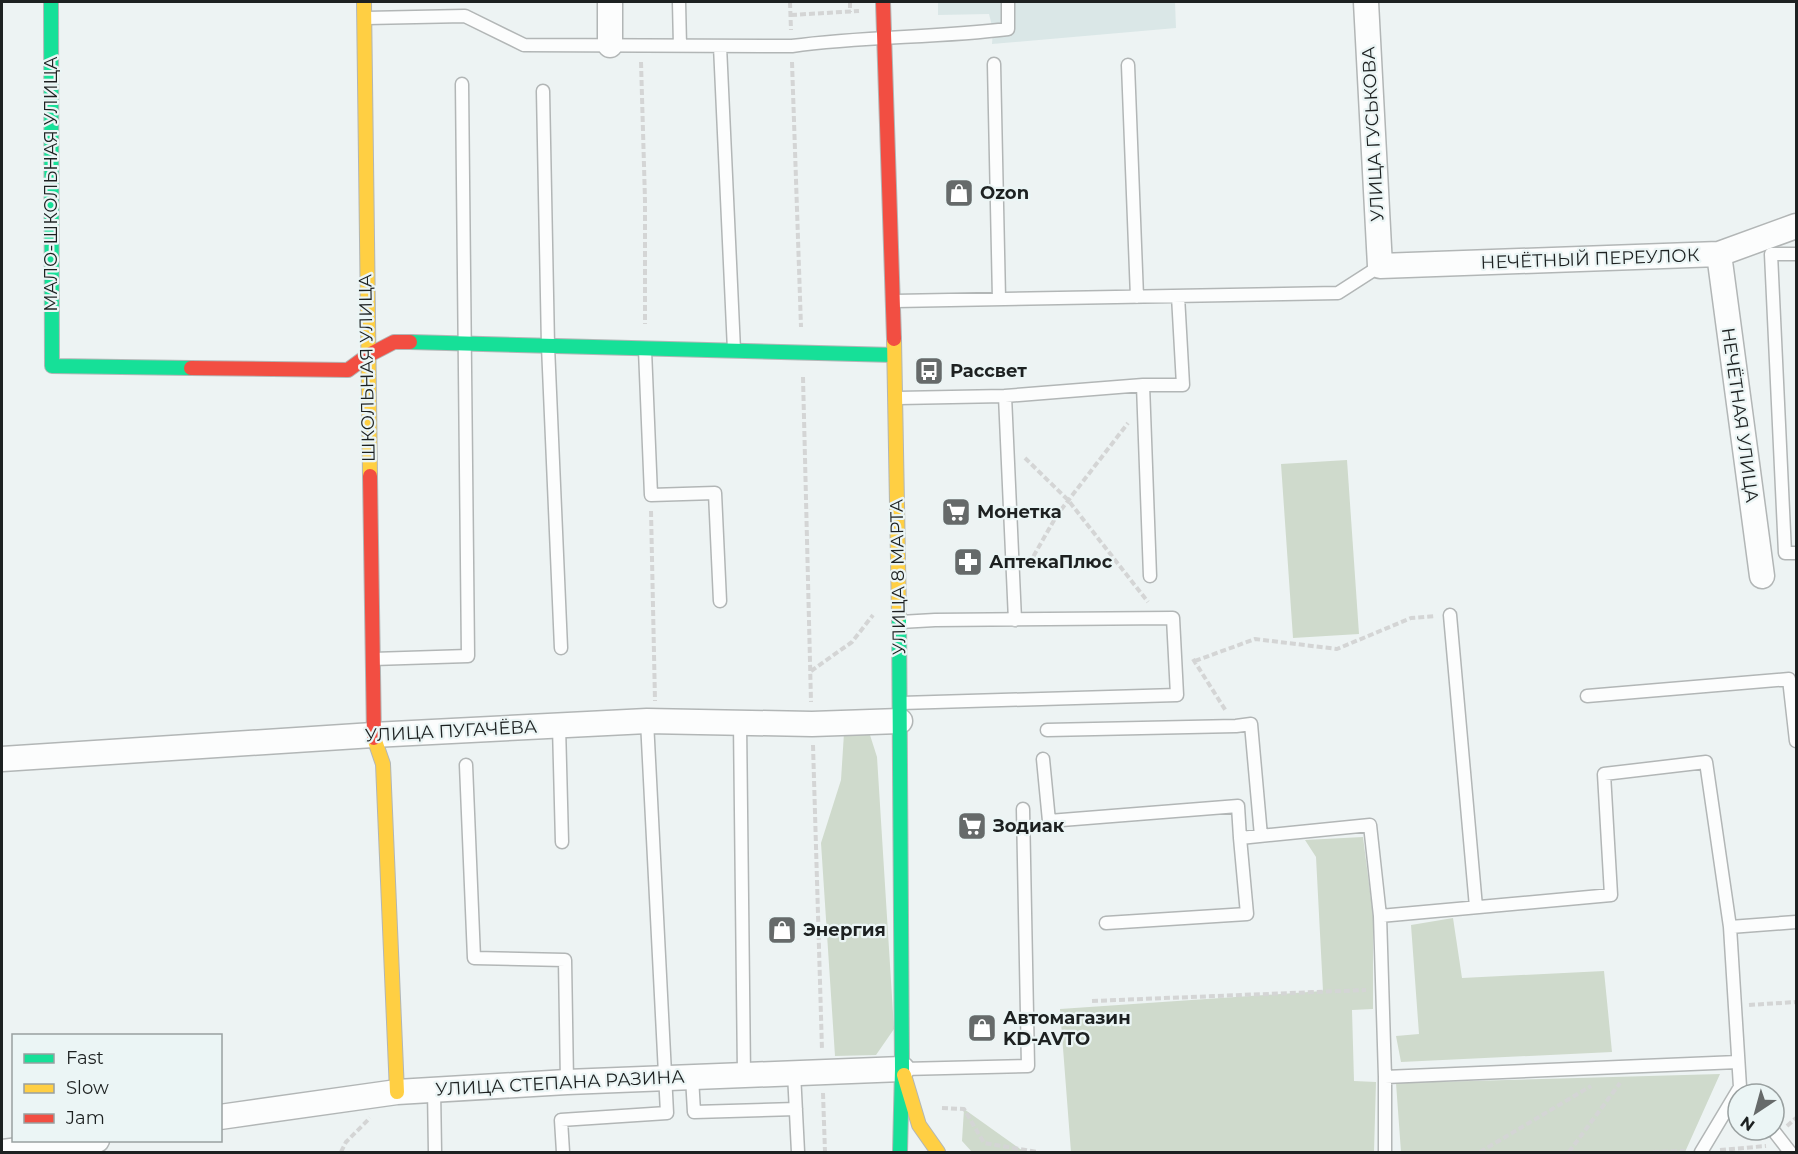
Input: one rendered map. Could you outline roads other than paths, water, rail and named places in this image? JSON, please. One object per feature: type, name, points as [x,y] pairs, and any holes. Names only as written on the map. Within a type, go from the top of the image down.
[{"type":"street","name":"МАЛО-ШКОЛЬНАЯ УЛИЦА","points":[[51,2],[52,366],[348,370],[367,356]]},
{"type":"street","name":"ШКОЛЬНАЯ УЛИЦА","points":[[364,2],[373,735],[383,764],[396,1092]]},
{"type":"street","points":[[610,2],[610,45]]},
{"type":"street","name":"УЛИЦА ГУСЬКОВА","points":[[1366,2],[1380,266]]},
{"type":"street","name":"УЛИЦА 8 МАРТА","points":[[883,5],[894,301],[899,554],[902,1069],[900,1152]]},
{"type":"street","name":"НЕЧЁТНЫЙ ПЕРЕУЛОК","points":[[1380,266],[1719,254],[1797,226]]},
{"type":"street","name":"НЕЧЁТНАЯ УЛИЦА","points":[[1719,254],[1762,576]]},
{"type":"street","points":[[367,356],[394,342],[894,355]]},
{"type":"street","name":"УЛИЦА ПУГАЧЁВА","points":[[2,759],[373,735],[651,721],[812,723],[900,712]]},
{"type":"street","points":[[902,1069],[919,1125],[938,1152]]},
{"type":"street","name":"УЛИЦА СТЕПАНА РАЗИНА","points":[[222,1117],[396,1092],[434,1089],[902,1069]]},
{"type":"street","points":[[3,1152],[81,1142]]},
{"type":"lane","points":[[679,2],[680,45]]},
{"type":"lane","points":[[364,18],[465,16],[524,45],[792,46],[832,40],[911,38],[1008,28],[1008,2]]},
{"type":"lane","points":[[720,46],[734,351]]},
{"type":"lane","points":[[993,64],[999,299]]},
{"type":"lane","points":[[1128,65],[1137,297]]},
{"type":"lane","points":[[372,659],[468,656],[462,84]]},
{"type":"lane","points":[[543,91],[548,346],[561,648]]},
{"type":"lane","points":[[1797,254],[1772,254],[1785,553],[1797,553]]},
{"type":"lane","points":[[894,301],[1338,293],[1380,266]]},
{"type":"lane","points":[[895,398],[1005,396],[1183,384],[1178,296]]},
{"type":"lane","points":[[645,349],[651,495],[715,493],[720,601]]},
{"type":"lane","points":[[1143,385],[1150,576]]},
{"type":"lane","points":[[1005,396],[1014,620]]},
{"type":"lane","points":[[1450,615],[1476,907]]},
{"type":"lane","points":[[899,617],[935,620],[1173,618],[1177,695],[900,712]]},
{"type":"lane","points":[[1587,696],[1789,679],[1797,741]]},
{"type":"lane","points":[[563,1152],[561,1120],[667,1113],[651,721]]},
{"type":"lane","points":[[740,723],[744,1075]]},
{"type":"lane","points":[[1047,730],[1251,724],[1261,836]]},
{"type":"lane","points":[[559,726],[562,842]]},
{"type":"lane","points":[[1043,759],[1049,821],[1238,806],[1247,914],[1106,923]]},
{"type":"lane","points":[[1380,916],[1611,895],[1604,774],[1706,762],[1730,927],[1738,1062],[1742,1082]]},
{"type":"lane","points":[[466,765],[474,958],[565,960],[567,1082]]},
{"type":"lane","points":[[902,1069],[1028,1066],[1023,809]]},
{"type":"lane","points":[[1240,838],[1370,825],[1380,916],[1385,1152]]},
{"type":"lane","points":[[1730,927],[1797,922]]},
{"type":"lane","points":[[1385,1077],[1738,1062]]},
{"type":"lane","points":[[794,1073],[798,1152]]},
{"type":"lane","points":[[692,1077],[694,1113],[796,1108]]},
{"type":"lane","points":[[434,1089],[435,1152]]},
{"type":"lane","points":[[1701,1152],[1726,1115]]},
{"type":"place","name":"Ozon","points":[[959,193]]},
{"type":"place","name":"Рассвет","points":[[929,371]]},
{"type":"place","name":"Монетка","points":[[956,512]]},
{"type":"place","name":"АптекаПлюс","points":[[968,562]]},
{"type":"place","name":"Зодиак","points":[[972,826]]},
{"type":"place","name":"Энергия","points":[[782,930]]},
{"type":"place","name":"Автомагазин KD-AVTO","points":[[982,1028]]}]
